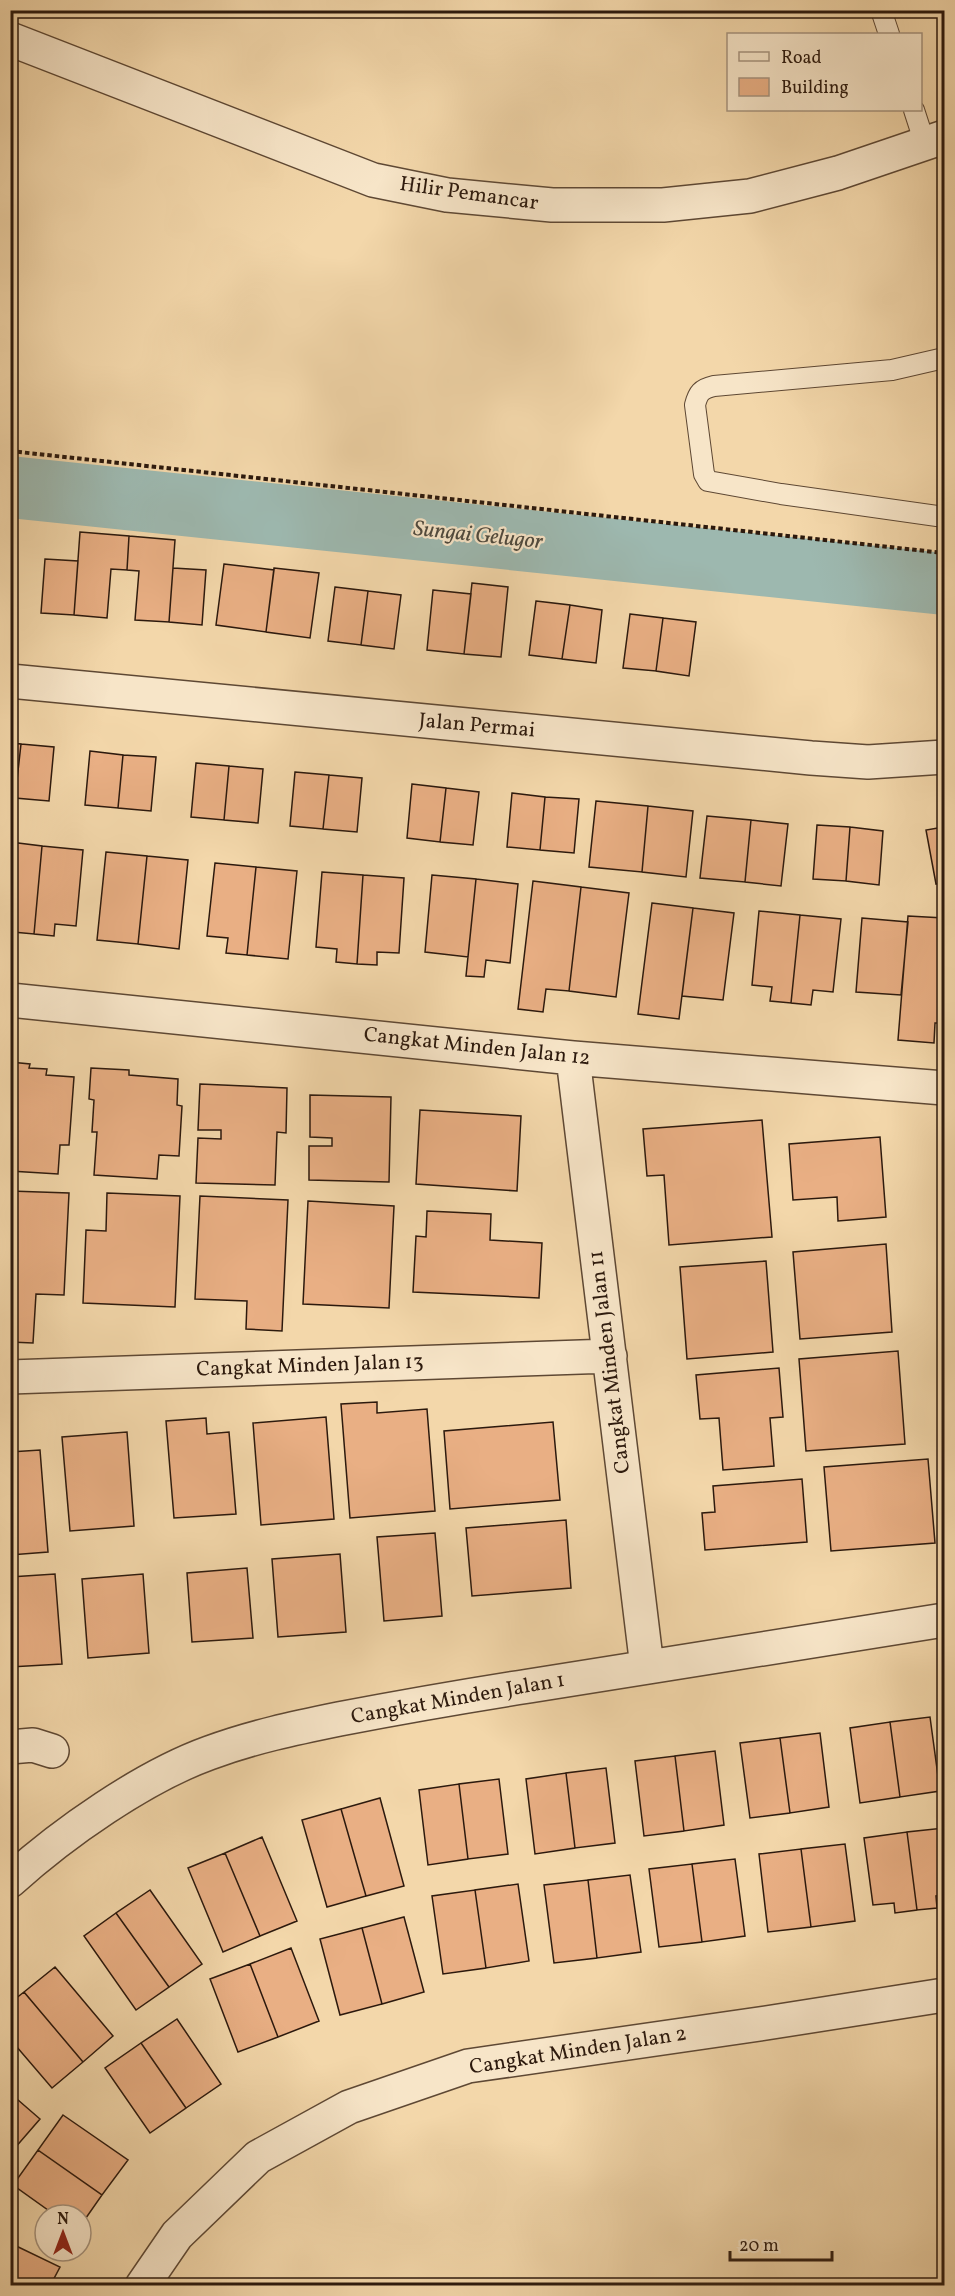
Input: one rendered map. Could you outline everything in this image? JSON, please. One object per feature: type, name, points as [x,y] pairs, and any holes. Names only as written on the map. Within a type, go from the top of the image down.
[{"type":"street","name":"Hilir Pemancar","points":[[10,39],[373,180],[447,195],[552,205],[663,205],[750,196],[838,173],[935,140]]},
{"type":"street","name":"Jalan Permai","points":[[10,681],[811,758],[868,762],[945,757]]},
{"type":"street","name":"Cangkat Minden Jalan 12","points":[[10,1000],[573,1058],[945,1088]]},
{"type":"street","name":"Cangkat Minden Jalan 11","points":[[573,1058],[647,1667]]},
{"type":"street","name":"Cangkat Minden Jalan 13","points":[[10,1377],[610,1356]]},
{"type":"street","name":"Cangkat Minden Jalan 1","points":[[10,1881],[36,1857],[91,1817],[150,1781],[207,1753],[263,1735],[376,1712],[945,1620]]},
{"type":"street","points":[[10,1747],[33,1745],[52,1751]]},
{"type":"street","name":"Cangkat Minden Jalan 2","points":[[142,2286],[177,2235],[258,2157],[349,2107],[468,2066],[945,1995]]},
{"type":"lane","points":[[881,10],[889,33]]},
{"type":"lane","points":[[915,111],[935,140]]},
{"type":"lane","points":[[945,358],[892,370],[714,386],[703,389],[697,395],[695,405],[704,474],[708,481],[781,494],[945,517]]},
{"type":"path","points":[[10,451],[945,553]]},
{"type":"building","points":[[80,532],[129,536],[127,570],[111,569],[107,618],[74,615]]},
{"type":"building","points":[[129,536],[175,540],[169,622],[135,620],[139,571],[127,570]]},
{"type":"building","points":[[45,559],[78,561],[74,615],[41,613]]},
{"type":"building","points":[[224,564],[274,570],[266,632],[216,625]]},
{"type":"building","points":[[173,568],[206,570],[202,625],[169,622]]},
{"type":"building","points":[[274,568],[319,573],[310,638],[266,632]]},
{"type":"building","points":[[472,583],[508,587],[501,657],[464,654]]},
{"type":"building","points":[[335,587],[368,591],[361,645],[328,641]]},
{"type":"building","points":[[433,590],[471,594],[464,654],[427,650]]},
{"type":"building","points":[[368,591],[401,595],[394,649],[361,645]]},
{"type":"building","points":[[536,601],[570,605],[562,659],[529,655]]},
{"type":"building","points":[[570,605],[602,610],[596,663],[562,659]]},
{"type":"building","points":[[630,614],[663,618],[656,671],[623,668]]},
{"type":"building","points":[[663,618],[696,622],[689,676],[656,671]]},
{"type":"building","points":[[10,743],[21,744],[15,798],[10,798]]},
{"type":"building","points":[[21,744],[54,747],[49,801],[15,798]]},
{"type":"building","points":[[90,751],[123,755],[118,808],[85,805]]},
{"type":"building","points":[[123,755],[156,757],[151,811],[118,808]]},
{"type":"building","points":[[196,763],[229,766],[224,820],[191,817]]},
{"type":"building","points":[[229,766],[263,769],[258,823],[224,820]]},
{"type":"building","points":[[295,772],[329,775],[323,829],[290,826]]},
{"type":"building","points":[[329,775],[362,778],[357,832],[323,829]]},
{"type":"building","points":[[412,784],[446,788],[440,842],[407,838]]},
{"type":"building","points":[[446,788],[479,792],[473,845],[440,842]]},
{"type":"building","points":[[512,793],[545,797],[540,850],[507,847]]},
{"type":"building","points":[[545,797],[579,799],[574,853],[540,850]]},
{"type":"building","points":[[596,801],[648,806],[642,872],[589,867]]},
{"type":"building","points":[[648,806],[693,811],[686,877],[642,872]]},
{"type":"building","points":[[707,816],[751,820],[745,882],[700,878]]},
{"type":"building","points":[[751,820],[788,824],[781,886],[745,882]]},
{"type":"building","points":[[817,825],[850,827],[846,881],[813,879]]},
{"type":"building","points":[[850,827],[883,831],[879,885],[846,881]]},
{"type":"building","points":[[944,827],[944,882],[936,884],[926,830]]},
{"type":"building","points":[[10,842],[42,846],[34,934],[13,932],[14,918],[10,918]]},
{"type":"building","points":[[42,846],[83,850],[76,926],[55,924],[54,936],[34,934]]},
{"type":"building","points":[[106,852],[147,856],[138,944],[97,940]]},
{"type":"building","points":[[147,856],[188,860],[179,949],[138,944]]},
{"type":"building","points":[[215,863],[256,867],[247,955],[226,953],[228,938],[207,936]]},
{"type":"building","points":[[256,867],[297,871],[288,959],[247,955]]},
{"type":"building","points":[[322,872],[363,875],[357,964],[336,962],[337,949],[316,947]]},
{"type":"building","points":[[363,875],[404,878],[399,953],[377,952],[377,965],[357,964]]},
{"type":"building","points":[[432,875],[476,879],[468,957],[425,952]]},
{"type":"building","points":[[476,879],[518,884],[510,963],[486,960],[484,977],[466,976]]},
{"type":"building","points":[[533,881],[581,887],[569,991],[546,989],[543,1012],[518,1009]]},
{"type":"building","points":[[581,887],[629,893],[616,997],[569,991]]},
{"type":"building","points":[[652,903],[693,908],[679,1019],[638,1014]]},
{"type":"building","points":[[693,908],[734,913],[723,1000],[682,996]]},
{"type":"building","points":[[759,911],[800,915],[791,1003],[770,1001],[772,987],[752,985]]},
{"type":"building","points":[[800,915],[841,919],[833,992],[813,990],[811,1005],[791,1003]]},
{"type":"building","points":[[908,916],[944,918],[944,1023],[935,1023],[934,1043],[898,1040]]},
{"type":"building","points":[[862,918],[908,922],[901,995],[856,992]]},
{"type":"building","points":[[10,1062],[30,1064],[29,1068],[47,1069],[46,1075],[74,1077],[69,1145],[60,1145],[58,1174],[10,1171]]},
{"type":"building","points":[[91,1068],[129,1070],[129,1075],[178,1079],[177,1105],[182,1106],[179,1156],[159,1155],[157,1179],[94,1175],[97,1132],[92,1132],[94,1100],[89,1099]]},
{"type":"building","points":[[200,1084],[287,1088],[286,1133],[277,1132],[275,1185],[196,1183],[198,1138],[221,1139],[221,1130],[198,1130]]},
{"type":"building","points":[[310,1095],[391,1097],[389,1182],[309,1180],[309,1146],[332,1146],[332,1138],[310,1137]]},
{"type":"building","points":[[420,1110],[521,1116],[517,1191],[416,1184]]},
{"type":"building","points":[[762,1120],[772,1237],[669,1245],[664,1175],[647,1176],[643,1129]]},
{"type":"building","points":[[880,1137],[886,1217],[838,1221],[837,1197],[793,1200],[789,1144]]},
{"type":"building","points":[[10,1191],[69,1193],[64,1295],[36,1294],[33,1343],[10,1342]]},
{"type":"building","points":[[107,1193],[180,1196],[175,1307],[83,1303],[86,1230],[106,1231]]},
{"type":"building","points":[[200,1196],[288,1200],[282,1331],[246,1329],[247,1301],[195,1299]]},
{"type":"building","points":[[308,1201],[394,1206],[389,1308],[303,1304]]},
{"type":"building","points":[[427,1211],[491,1214],[490,1240],[542,1243],[539,1298],[413,1292],[416,1236],[426,1237]]},
{"type":"building","points":[[886,1244],[892,1332],[800,1339],[793,1252]]},
{"type":"building","points":[[766,1261],[773,1352],[687,1359],[680,1267]]},
{"type":"building","points":[[898,1351],[905,1444],[806,1451],[799,1359]]},
{"type":"building","points":[[779,1368],[783,1417],[770,1418],[774,1466],[723,1470],[719,1418],[700,1419],[696,1375]]},
{"type":"building","points":[[377,1402],[377,1413],[427,1409],[435,1511],[350,1518],[341,1404]]},
{"type":"building","points":[[326,1417],[334,1519],[261,1525],[253,1423]]},
{"type":"building","points":[[206,1418],[207,1434],[229,1432],[236,1514],[174,1518],[166,1421]]},
{"type":"building","points":[[553,1422],[560,1500],[450,1509],[444,1431]]},
{"type":"building","points":[[127,1432],[134,1526],[70,1531],[62,1437]]},
{"type":"building","points":[[40,1450],[48,1552],[10,1555],[10,1452]]},
{"type":"building","points":[[928,1459],[935,1543],[831,1551],[824,1467]]},
{"type":"building","points":[[802,1479],[807,1542],[705,1550],[702,1513],[715,1512],[713,1486]]},
{"type":"building","points":[[566,1520],[571,1588],[472,1596],[466,1528]]},
{"type":"building","points":[[435,1533],[442,1616],[384,1621],[377,1537]]},
{"type":"building","points":[[340,1554],[346,1632],[278,1637],[272,1559]]},
{"type":"building","points":[[247,1568],[253,1638],[192,1642],[187,1573]]},
{"type":"building","points":[[55,1574],[62,1664],[10,1667],[10,1577]]},
{"type":"building","points":[[143,1574],[149,1653],[88,1658],[82,1579]]},
{"type":"building","points":[[930,1717],[940,1791],[900,1797],[890,1722]]},
{"type":"building","points":[[890,1722],[900,1797],[860,1803],[850,1728]]},
{"type":"building","points":[[820,1733],[829,1807],[790,1813],[780,1738]]},
{"type":"building","points":[[780,1738],[790,1813],[750,1818],[740,1743]]},
{"type":"building","points":[[715,1751],[724,1825],[684,1831],[675,1756]]},
{"type":"building","points":[[675,1756],[684,1831],[644,1836],[635,1761]]},
{"type":"building","points":[[606,1768],[615,1843],[575,1848],[566,1773]]},
{"type":"building","points":[[566,1773],[575,1848],[535,1854],[526,1779]]},
{"type":"building","points":[[499,1779],[508,1854],[468,1859],[459,1784]]},
{"type":"building","points":[[459,1784],[468,1859],[428,1865],[419,1790]]},
{"type":"building","points":[[380,1798],[404,1886],[366,1896],[341,1809]]},
{"type":"building","points":[[341,1809],[366,1896],[327,1907],[302,1820]]},
{"type":"building","points":[[944,1828],[944,1895],[936,1896],[937,1908],[917,1910],[907,1832]]},
{"type":"building","points":[[907,1832],[917,1910],[895,1913],[894,1903],[873,1905],[864,1838]]},
{"type":"building","points":[[262,1837],[297,1921],[260,1936],[225,1853]]},
{"type":"building","points":[[845,1844],[855,1921],[811,1927],[801,1849]]},
{"type":"building","points":[[801,1849],[811,1927],[768,1932],[759,1854]]},
{"type":"building","points":[[225,1853],[260,1936],[223,1952],[188,1868]]},
{"type":"building","points":[[735,1859],[745,1936],[702,1942],[692,1864]]},
{"type":"building","points":[[692,1864],[702,1942],[659,1947],[649,1869]]},
{"type":"building","points":[[630,1875],[641,1952],[597,1958],[588,1880]]},
{"type":"building","points":[[588,1880],[597,1958],[554,1963],[544,1885]]},
{"type":"building","points":[[518,1884],[529,1961],[486,1968],[475,1890]]},
{"type":"building","points":[[150,1890],[202,1964],[169,1987],[116,1913]]},
{"type":"building","points":[[475,1890],[486,1968],[443,1974],[432,1896]]},
{"type":"building","points":[[116,1913],[169,1987],[136,2010],[84,1936]]},
{"type":"building","points":[[404,1917],[424,1992],[382,2004],[362,1928]]},
{"type":"building","points":[[362,1928],[382,2004],[340,2015],[320,1939]]},
{"type":"building","points":[[291,1948],[319,2021],[278,2037],[250,1964]]},
{"type":"building","points":[[250,1964],[278,2037],[238,2052],[210,1979]]},
{"type":"building","points":[[55,1967],[113,2036],[83,2062],[24,1992]]},
{"type":"building","points":[[24,1992],[83,2062],[52,2088],[10,2039],[10,2003]]},
{"type":"building","points":[[177,2019],[221,2084],[186,2108],[141,2043]]},
{"type":"building","points":[[141,2043],[186,2108],[150,2133],[105,2068]]},
{"type":"building","points":[[10,2093],[40,2119],[14,2149],[10,2146]]},
{"type":"building","points":[[63,2115],[128,2160],[102,2195],[38,2150]]},
{"type":"building","points":[[38,2150],[102,2195],[93,2208],[93,2203],[38,2203],[13,2185]]},
{"type":"building","points":[[10,2243],[33,2254],[33,2263],[52,2263],[60,2267],[50,2286],[10,2286]]},
{"type":"waterway","name":"Sungai Gelugor","points":[[10,487],[944,584]]}]
